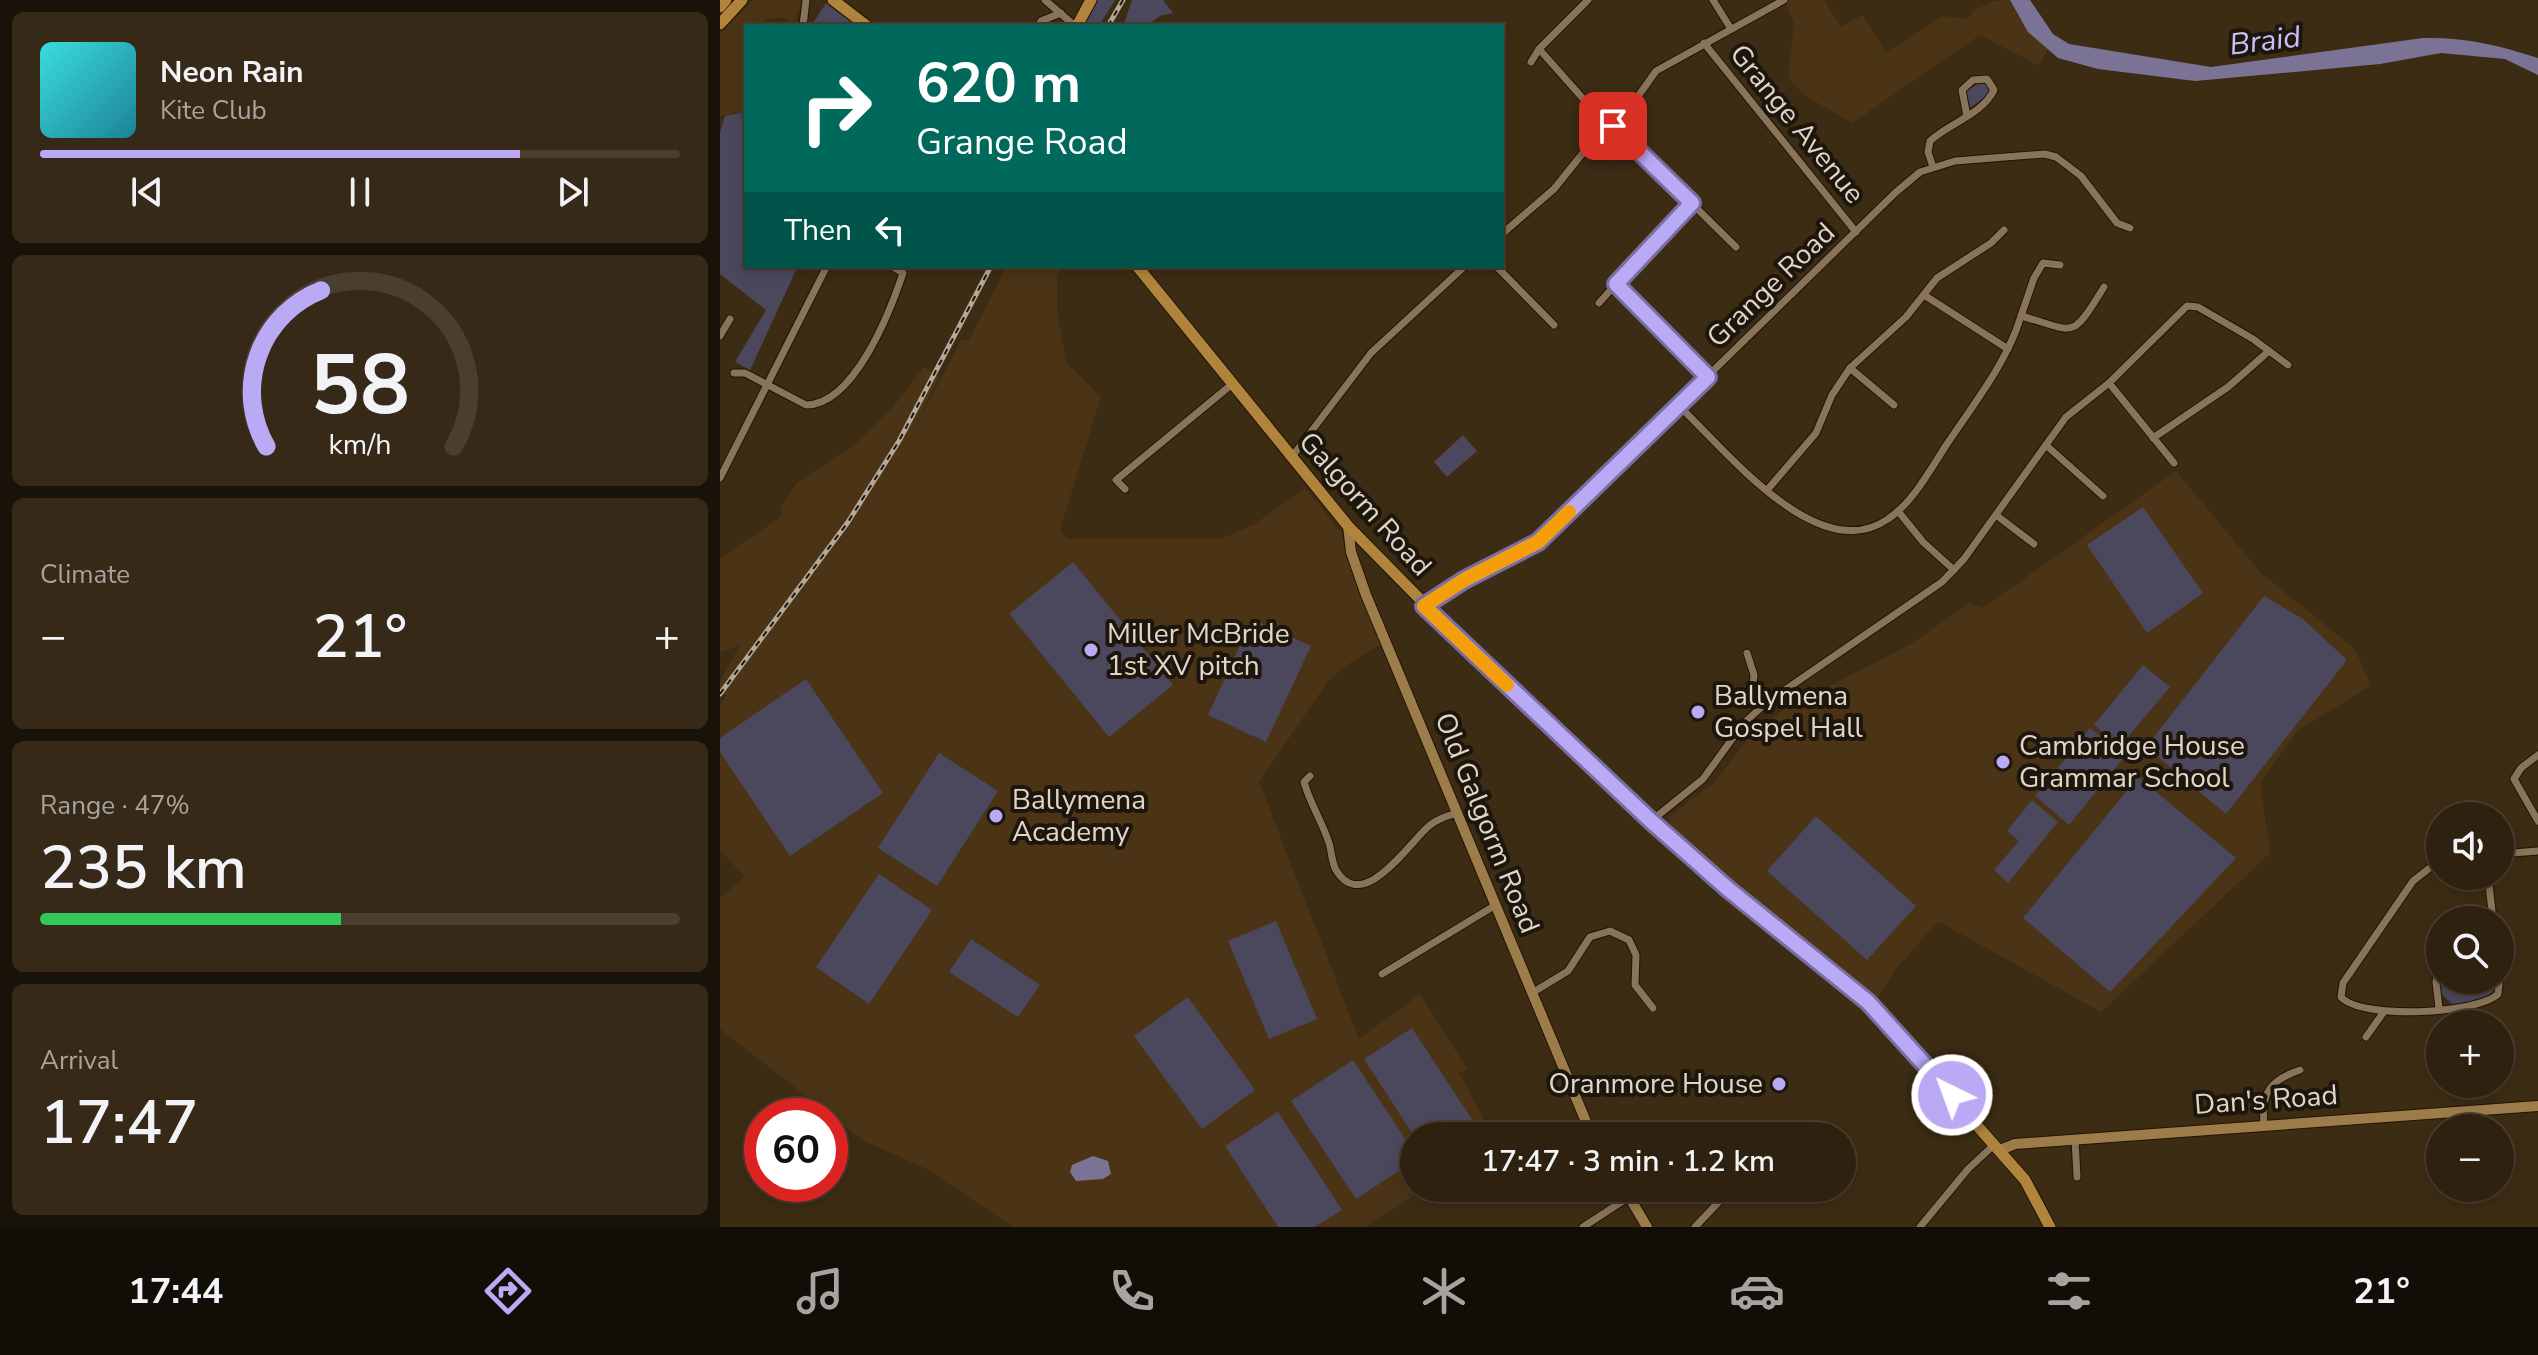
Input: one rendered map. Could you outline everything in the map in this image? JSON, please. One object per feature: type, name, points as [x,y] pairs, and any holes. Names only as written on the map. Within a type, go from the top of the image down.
[{"type":"main road","points":[[720,7],[726,0]]},
{"type":"main road","points":[[720,24],[742,0]]},
{"type":"main road","points":[[833,0],[864,24]]},
{"type":"main road","points":[[1077,24],[1091,0]]},
{"type":"main road","name":"Galgorm Road","points":[[1139,268],[1348,526],[1424,606],[1651,821],[1728,889],[1868,1002],[2025,1180],[2050,1227]]},
{"type":"street","points":[[803,24],[806,0]]},
{"type":"street","points":[[1045,0],[1074,24]]},
{"type":"street","points":[[1531,62],[1539,49],[1588,0]]},
{"type":"street","points":[[1713,0],[1731,29]]},
{"type":"street","points":[[1504,232],[1554,189],[1587,148],[1633,108],[1645,83],[1656,71],[1784,0]]},
{"type":"street","points":[[1040,24],[1061,13]]},
{"type":"street","name":"Grange Avenue","points":[[1704,43],[1856,232]]},
{"type":"street","points":[[1539,49],[1612,128],[1736,247]]},
{"type":"street","points":[[1933,167],[1928,152],[1930,141],[1967,116],[1992,95],[1994,85],[1987,79],[1973,80],[1962,90],[1967,116]]},
{"type":"street","name":"Grange Road","points":[[1424,606],[1464,580],[1538,542],[1910,179],[1933,167],[2001,155],[2056,157],[2081,176],[2117,223],[2130,228]]},
{"type":"street","points":[[1599,303],[1692,203]]},
{"type":"street","points":[[1768,489],[1816,433],[1832,395],[1850,368],[1896,327],[1943,273],[1991,243],[2004,230]]},
{"type":"street","points":[[1679,406],[1788,509],[1835,530],[1873,527],[1898,511],[1927,473],[2008,349],[2034,278],[2043,263],[2060,265]]},
{"type":"street","points":[[720,478],[826,268]]},
{"type":"street","points":[[1291,458],[1371,353],[1463,268]]},
{"type":"street","points":[[1498,268],[1554,325]]},
{"type":"street","points":[[734,373],[745,373],[806,405],[819,405],[832,397],[856,372],[905,269]]},
{"type":"street","points":[[1616,284],[1708,377]]},
{"type":"street","points":[[2021,316],[2055,329],[2073,326],[2083,320],[2104,287]]},
{"type":"street","points":[[1924,295],[2008,349]]},
{"type":"street","points":[[1651,821],[1703,779],[1743,724],[1766,703],[1942,582],[1996,515],[2066,417],[2109,383],[2187,306],[2198,307],[2288,365]]},
{"type":"street","points":[[720,336],[730,319]]},
{"type":"street","points":[[2153,438],[2228,387],[2269,351]]},
{"type":"street","points":[[1850,368],[1894,405]]},
{"type":"street","points":[[2109,383],[2174,463]]},
{"type":"street","points":[[1125,489],[1116,480],[1231,385]]},
{"type":"street","points":[[2047,446],[2103,496]]},
{"type":"street","points":[[1898,511],[1923,542],[1954,570]]},
{"type":"street","points":[[1996,515],[2034,544]]},
{"type":"street","name":"Old Galgorm Road","points":[[1348,526],[1351,552],[1366,595],[1586,1122]]},
{"type":"street","points":[[1747,653],[1754,675],[1753,685],[1766,703]]},
{"type":"street","points":[[2538,755],[2518,771],[2514,779],[2538,821]]},
{"type":"street","points":[[1310,776],[1304,782],[1309,801],[1328,839],[1336,869],[1351,881],[1365,882],[1382,876],[1428,827],[1457,813]]},
{"type":"street","points":[[2514,853],[2538,851]]},
{"type":"street","points":[[2426,871],[2413,881],[2343,983],[2341,997],[2347,1002],[2383,1013],[2490,1002],[2498,994]]},
{"type":"street","points":[[1382,974],[1494,906]]},
{"type":"street","points":[[1532,993],[1568,971],[1590,937],[1610,931],[1625,936],[1632,945],[1635,985],[1653,1008]]},
{"type":"street","points":[[2437,994],[2439,1008]]},
{"type":"street","points":[[2366,1037],[2383,1013]]},
{"type":"street","points":[[2264,1124],[2263,1097],[2269,1088],[2280,1078],[2300,1070]]},
{"type":"street","name":"Dan's Road","points":[[1997,1147],[2264,1124],[2538,1106]]},
{"type":"street","points":[[2075,1139],[2077,1177]]},
{"type":"street","points":[[1920,1227],[1968,1169],[1997,1147]]},
{"type":"street","points":[[1583,1227],[1615,1202]]},
{"type":"street","points":[[1632,1202],[1647,1227]]},
{"type":"street","points":[[1695,1227],[1719,1202]]},
{"type":"shaded area","points":[[753,0],[802,0],[795,23],[779,17],[764,20],[765,24],[744,24],[744,112],[720,116],[720,34]]},
{"type":"shaded area","points":[[1096,0],[1115,0],[1100,24],[1084,24]]},
{"type":"shaded area","points":[[1132,0],[1163,0],[1173,13],[1160,16],[1149,24],[1124,24]]},
{"type":"shaded area","points":[[1790,0],[1824,0],[1841,27],[1863,15],[1886,53],[1942,16],[1967,19],[1975,10],[1994,1],[2010,0],[2028,32],[2048,49],[2039,66],[1980,35],[1852,123],[1806,96],[1788,78],[1794,23],[1786,3]]},
{"type":"shaded area","points":[[2010,0],[2030,0],[2053,34],[2069,44],[2211,67],[2438,38],[2481,43],[2538,58],[2538,75],[2505,59],[2441,53],[2380,64],[2195,81],[2098,69],[2058,58],[2028,32]]},
{"type":"shaded area","points":[[826,3],[854,24],[812,24]]},
{"type":"shaded area","points":[[1983,81],[1990,88],[1988,95],[1968,109],[1965,92]]},
{"type":"shaded area","points":[[744,112],[744,268],[797,268],[750,370],[735,362],[766,310],[720,274],[720,132],[725,116]]},
{"type":"shaded area","name":"Ballymena Academy","points":[[1006,268],[1061,268],[1057,275],[1057,310],[1066,362],[1101,397],[1060,530],[1067,539],[1223,538],[1255,524],[1305,488],[1340,531],[1383,648],[1378,646],[1345,666],[1328,681],[1259,782],[1359,1039],[1420,994],[1467,1069],[1459,1073],[1485,1122],[1400,1122],[1400,1202],[1404,1202],[1365,1227],[1013,1227],[929,1170],[864,1141],[848,1129],[848,1098],[809,1098],[720,1029],[720,898],[745,877],[720,850],[720,706],[727,696],[720,690],[720,682],[740,645],[720,652],[720,559],[783,515],[780,508],[797,483],[854,445],[893,407],[924,367],[939,377],[908,442],[961,340],[969,340]]},
{"type":"shaded area","points":[[1463,435],[1477,451],[1447,477],[1434,462]]},
{"type":"shaded area","name":"Cambridge House Grammar School","points":[[2176,471],[2260,572],[2355,649],[2371,686],[2298,730],[2260,783],[2270,853],[2101,1012],[1938,921],[1896,969],[1877,999],[1738,888],[1671,827],[1668,817],[1714,783],[1747,740],[1800,695],[1820,691],[1913,643],[1968,603],[1983,608]]},
{"type":"shaded area","points":[[2143,507],[2203,593],[2147,633],[2087,545]]},
{"type":"shaded area","name":"Miller McBride 1st XV pitch","points":[[1073,562],[1173,685],[1109,737],[1009,614]]},
{"type":"shaded area","points":[[2264,596],[2303,619],[2347,660],[2226,814],[2146,747]]},
{"type":"shaded area","points":[[1252,619],[1311,646],[1266,742],[1208,715]]},
{"type":"shaded area","points":[[2143,665],[2170,687],[2120,746],[2094,725]]},
{"type":"shaded area","points":[[806,679],[883,793],[790,856],[720,752],[720,738]]},
{"type":"shaded area","points":[[2090,728],[2125,756],[2069,825],[2035,796]]},
{"type":"shaded area","points":[[939,753],[998,791],[937,886],[878,848]]},
{"type":"shaded area","points":[[2138,777],[2236,858],[2110,992],[2023,918]]},
{"type":"shaded area","points":[[2032,800],[2058,822],[2008,883],[1994,870],[2019,841],[2007,831]]},
{"type":"shaded area","points":[[1816,816],[1916,906],[1867,960],[1767,871]]},
{"type":"shaded area","points":[[879,874],[932,910],[869,1004],[816,967]]},
{"type":"shaded area","points":[[1276,921],[1317,1019],[1269,1039],[1228,941]]},
{"type":"shaded area","points":[[971,939],[1040,985],[1018,1017],[949,972]]},
{"type":"shaded area","points":[[2442,994],[2491,994],[2474,1002],[2452,1004]]},
{"type":"shaded area","points":[[1188,997],[1255,1090],[1202,1129],[1134,1036]]},
{"type":"shaded area","points":[[1412,1028],[1473,1121],[1405,1122],[1364,1059]]},
{"type":"shaded area","points":[[1353,1060],[1400,1131],[1400,1170],[1356,1199],[1291,1101]]},
{"type":"shaded area","points":[[1278,1112],[1342,1210],[1315,1227],[1278,1227],[1225,1146]]},
{"type":"shaded area","points":[[1093,1156],[1108,1161],[1111,1174],[1103,1179],[1076,1181],[1070,1172],[1072,1165]]},
{"type":"railway","points":[[1109,24],[1123,0]]},
{"type":"railway","points":[[720,694],[848,522],[899,441],[990,268]]},
{"type":"slow traffic","points":[[1507,685],[1424,606],[1464,580],[1538,542],[1569,512]]},
{"type":"place","name":"Miller McBride 1st XV pitch","points":[[1091,650]]},
{"type":"place","name":"Ballymena Gospel Hall","points":[[1698,712]]},
{"type":"place","name":"Cambridge House Grammar School","points":[[2003,762]]},
{"type":"place","name":"Ballymena Academy","points":[[996,816]]},
{"type":"place","name":"Oranmore House","points":[[1779,1084]]},
{"type":"route","points":[[1613,126],[1692,203],[1616,284],[1708,377],[1538,542],[1464,580],[1424,606],[1651,821],[1728,889],[1798,942],[1868,1002],[1952,1095]]},
{"type":"water label","name":"Braid","points":[[2265,41]]}]
